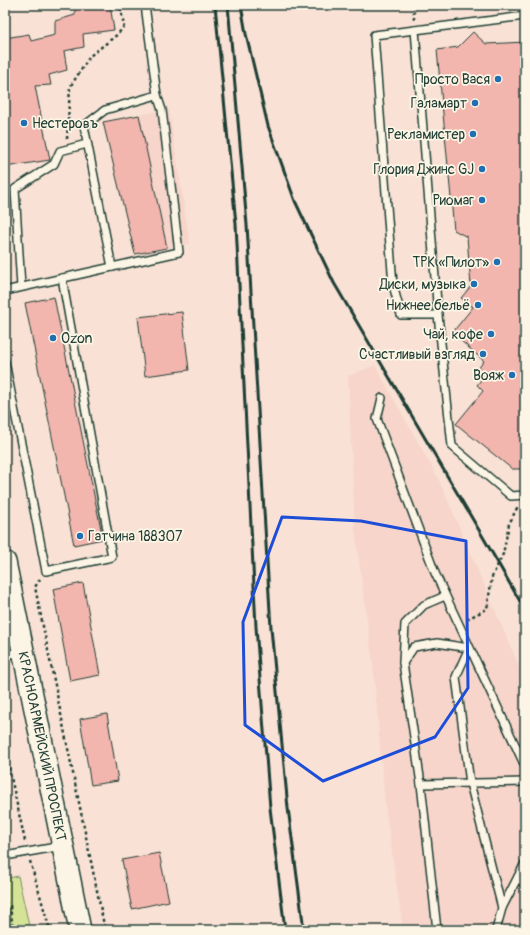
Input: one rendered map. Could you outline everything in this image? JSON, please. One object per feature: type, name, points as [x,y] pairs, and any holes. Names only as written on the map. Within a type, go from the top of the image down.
[{"type":"main road","name":"КРАСНОАРМЕЙСКИЙ ПРОСПЕКТ","points":[[5,562],[14,653],[63,846],[80,930]]},
{"type":"lane","points":[[5,291],[179,252],[162,110],[158,95],[145,5]]},
{"type":"lane","points":[[438,315],[401,315],[393,285],[374,35],[525,16]]},
{"type":"lane","points":[[415,30],[438,315],[452,446],[511,496],[524,495]]},
{"type":"lane","points":[[112,267],[84,126],[105,110],[158,95]]},
{"type":"lane","points":[[21,288],[15,189],[54,164],[60,151],[87,144]]},
{"type":"lane","points":[[5,362],[46,571],[112,557],[62,278]]},
{"type":"lane","points":[[382,398],[377,419],[435,573],[525,766]]},
{"type":"lane","points":[[437,930],[421,784],[403,662],[405,624],[424,605],[445,596]]},
{"type":"lane","points":[[403,662],[414,647],[437,643],[469,648]]},
{"type":"lane","points":[[469,648],[456,677],[470,783],[502,908]]},
{"type":"lane","points":[[421,784],[525,782]]},
{"type":"lane","points":[[5,856],[63,846]]},
{"type":"lane","points":[[496,930],[502,908],[525,863]]},
{"type":"lane","points":[[518,877],[525,885]]},
{"type":"path","points":[[66,149],[70,87],[90,56],[118,34],[124,26],[120,5]]},
{"type":"path","points":[[458,623],[487,609],[492,577],[503,554],[509,524],[524,495]]},
{"type":"path","points":[[46,571],[35,587],[105,930]]},
{"type":"path","points":[[5,902],[10,906],[13,929],[5,928]]},
{"type":"highlighted area","points":[[282,517],[361,521],[466,541],[468,688],[435,737],[323,781],[245,725],[243,622]]},
{"type":"shaded area","points":[[169,109],[190,244],[135,254],[103,122]]},
{"type":"shaded area","points":[[375,365],[439,480],[525,680],[525,930],[403,930],[385,805],[373,665],[355,530],[348,376]]},
{"type":"green space","points":[[18,876],[30,930],[5,930],[5,879]]},
{"type":"building","name":"Нестеровъ","points":[[75,5],[110,5],[114,30],[83,34],[84,47],[64,51],[67,70],[49,75],[51,85],[35,86],[50,160],[5,167],[5,38],[29,34],[31,41],[55,35],[55,21],[75,15]]},
{"type":"building","name":"ТРК «Пилот»","points":[[473,32],[486,44],[525,42],[525,469],[512,469],[456,424],[483,391],[477,385],[481,380],[474,374],[484,361],[452,333],[473,307],[461,298],[471,286],[467,237],[454,230],[437,50],[458,47]]},
{"type":"building","points":[[139,115],[167,248],[135,254],[103,122]]},
{"type":"building","points":[[54,297],[103,539],[74,545],[25,303]]},
{"type":"building","points":[[182,312],[189,370],[145,376],[138,317]]},
{"type":"building","points":[[83,583],[100,675],[70,681],[53,589]]},
{"type":"building","points":[[107,714],[118,781],[91,785],[80,719]]},
{"type":"building","points":[[159,853],[169,901],[132,909],[122,860]]},
{"type":"railway","points":[[215,5],[236,224],[256,627],[270,808],[285,930]]},
{"type":"railway","points":[[228,5],[247,225],[271,628],[288,808],[304,930]]},
{"type":"railway","points":[[241,5],[246,34],[268,126],[295,201],[334,283],[525,610]]},
{"type":"place","name":"Просто Вася","points":[[498,79]]},
{"type":"place","name":"Галамарт","points":[[475,103]]},
{"type":"place","name":"Нестеровъ","points":[[24,123]]},
{"type":"place","name":"Рекламистер","points":[[473,134]]},
{"type":"place","name":"Глория Джинс GJ","points":[[482,169]]},
{"type":"place","name":"Риомаг","points":[[482,200]]},
{"type":"place","name":"ТРК «Пилот»","points":[[497,262]]},
{"type":"place","name":"Диски, музыка","points":[[474,284]]},
{"type":"place","name":"Нижнее бельё","points":[[478,305]]},
{"type":"place","name":"Чай, кофе","points":[[491,334]]},
{"type":"place","name":"Ozon","points":[[53,338]]},
{"type":"place","name":"Счастливый взгляд","points":[[483,354]]},
{"type":"place","name":"Вояж","points":[[512,375]]},
{"type":"place","name":"Гатчина 188307","points":[[80,536]]}]
